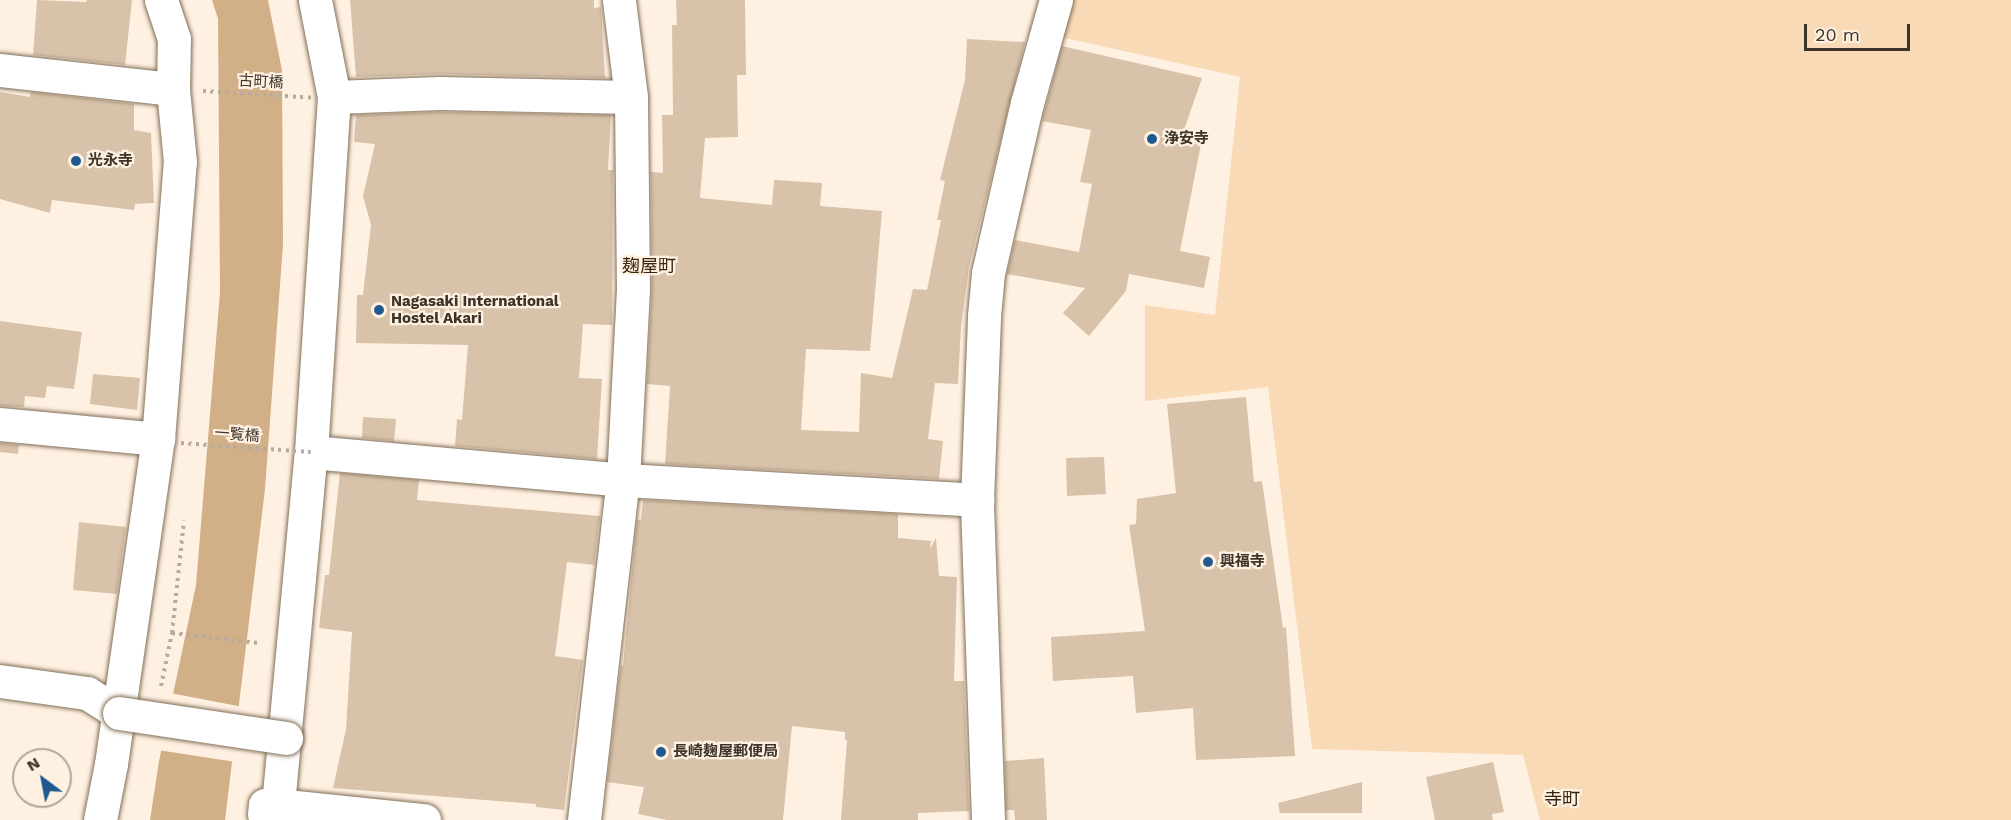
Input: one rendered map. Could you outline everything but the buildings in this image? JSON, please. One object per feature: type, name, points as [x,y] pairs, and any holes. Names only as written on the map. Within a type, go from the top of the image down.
[{"type":"street","points":[[100,820],[169,441],[180,162],[188,90],[161,0]]},
{"type":"street","points":[[315,0],[326,98],[301,452],[286,738],[271,812],[424,820]]},
{"type":"street","points":[[584,820],[623,480],[633,290],[631,97],[619,0]]},
{"type":"street","points":[[988,820],[976,500],[988,273],[1026,103],[1056,0]]},
{"type":"street","points":[[0,70],[188,90]]},
{"type":"street","points":[[326,98],[439,93],[631,97]]},
{"type":"street","points":[[0,424],[169,441]]},
{"type":"street","points":[[301,452],[623,480],[976,500]]},
{"type":"street","points":[[0,681],[87,693],[119,713],[286,738]]},
{"type":"path","name":"古町橋","points":[[188,90],[326,98]]},
{"type":"path","name":"一覧橋","points":[[169,441],[301,452]]},
{"type":"path","points":[[172,633],[261,643]]},
{"type":"shaded area","points":[[212,0],[268,0],[282,70],[283,244],[265,489],[225,820],[150,820],[159,761],[196,585],[220,292],[218,19]]},
{"type":"shaded area","points":[[1070,0],[2011,0],[2011,820],[1540,820],[1523,755],[1312,749],[1268,387],[1145,401],[1145,305],[1215,315],[1240,77],[1061,37]]},
{"type":"pier","points":[[170,693],[243,707],[236,762],[158,750]]},
{"type":"place","name":"浄安寺","points":[[1152,139]]},
{"type":"place","name":"光永寺","points":[[76,161]]},
{"type":"place","name":"Nagasaki International Hostel Akari","points":[[379,310]]},
{"type":"place","name":"興福寺","points":[[1208,562]]},
{"type":"place","name":"長崎麹屋郵便局","points":[[661,752]]},
{"type":"district","name":"麹屋町","points":[[649,266]]},
{"type":"district","name":"寺町","points":[[1562,799]]}]
